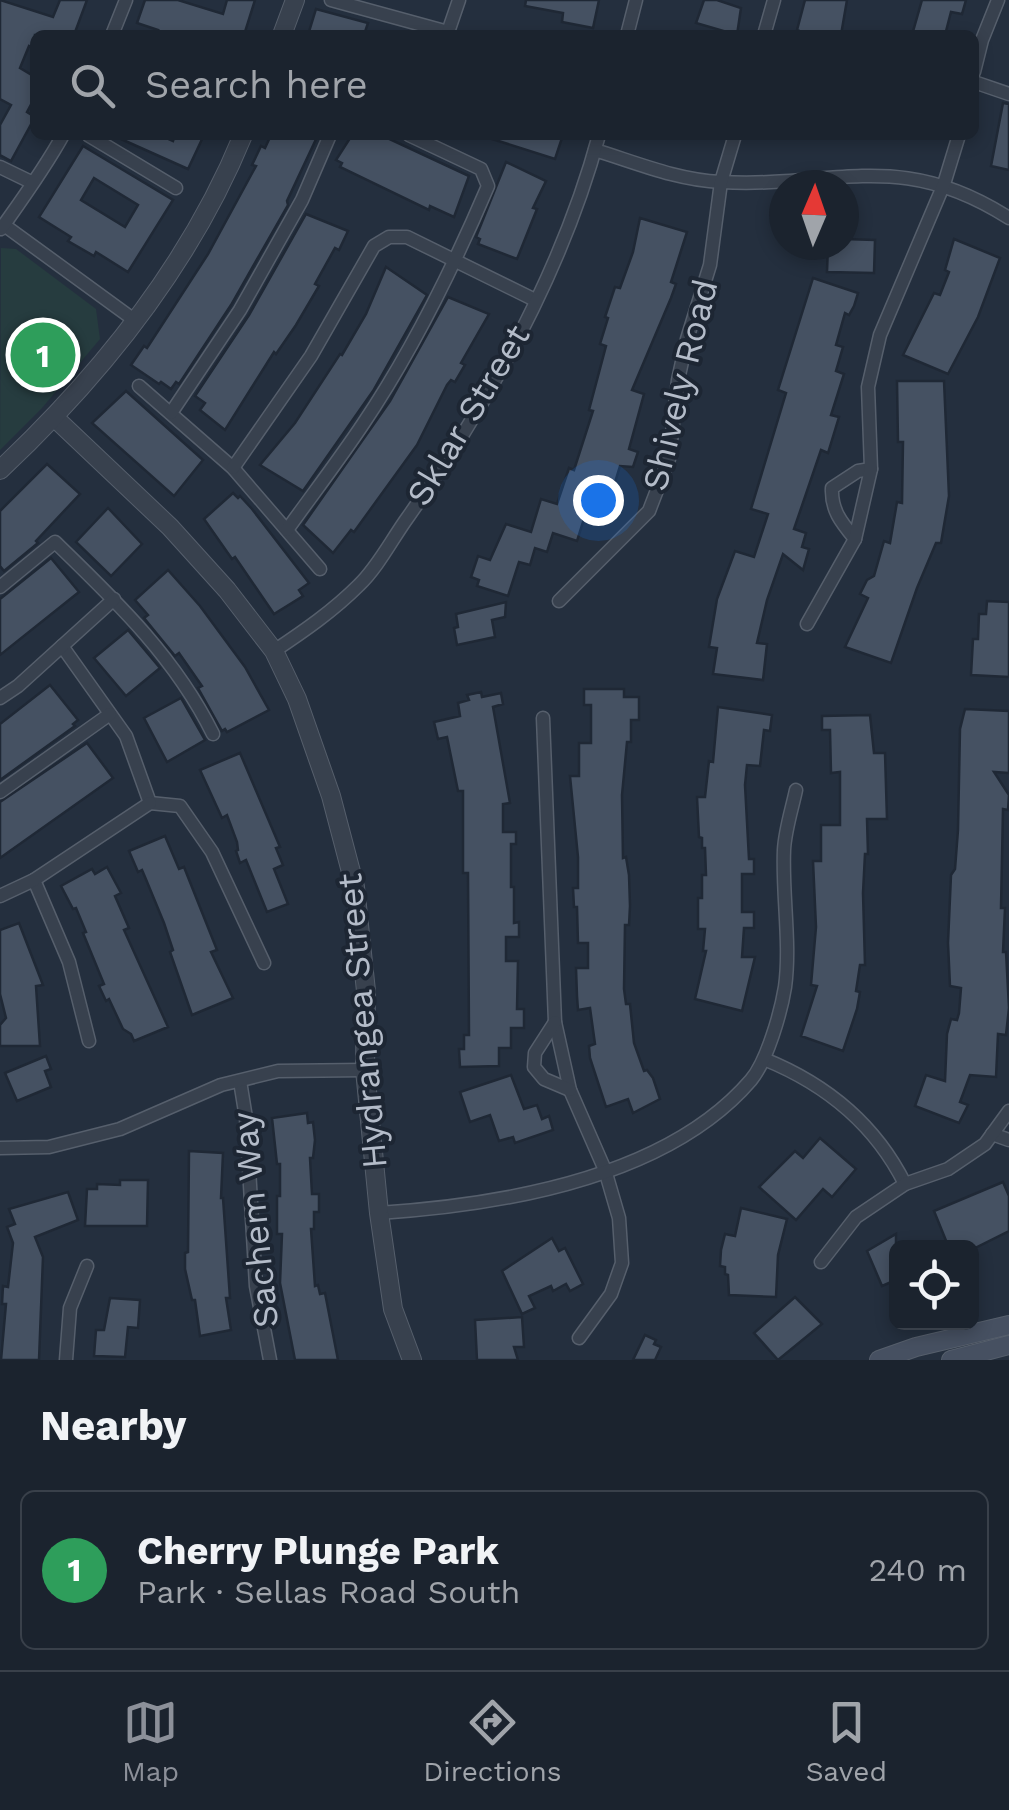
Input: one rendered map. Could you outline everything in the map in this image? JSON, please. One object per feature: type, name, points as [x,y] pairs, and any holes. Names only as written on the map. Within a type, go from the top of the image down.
[{"type":"main road","points":[[879,1360],[1009,1325]]},
{"type":"main road","points":[[951,1360],[1009,1345]]},
{"type":"street","points":[[114,30],[126,0]]},
{"type":"street","points":[[284,30],[294,0]]},
{"type":"street","points":[[331,0],[433,30]]},
{"type":"street","points":[[448,30],[459,0]]},
{"type":"street","points":[[628,30],[636,0]]},
{"type":"street","points":[[765,30],[774,0]]},
{"type":"street","points":[[979,52],[998,0]]},
{"type":"street","points":[[979,84],[1009,94]]},
{"type":"street","points":[[60,140],[2,228],[136,322]]},
{"type":"street","points":[[96,140],[176,188]]},
{"type":"street","points":[[0,470],[56,418],[136,322],[193,237],[241,140]]},
{"type":"street","points":[[171,413],[240,310],[302,200],[328,140]]},
{"type":"street","points":[[286,530],[364,422],[455,262],[488,186],[482,169],[420,140]]},
{"type":"street","name":"Sklar Street","points":[[274,651],[310,628],[361,583],[425,493],[505,365],[554,261],[598,140]]},
{"type":"street","name":"Shively Road","points":[[559,601],[649,510],[670,459],[678,380],[710,265],[721,182],[734,140]]},
{"type":"street","points":[[806,624],[855,539],[871,469],[868,388],[880,334],[944,184],[957,140]]},
{"type":"street","points":[[595,150],[679,177],[721,182],[883,175],[944,184],[1009,218]]},
{"type":"street","points":[[0,167],[31,182]]},
{"type":"street","points":[[233,468],[311,356],[374,246],[389,237],[407,238],[431,247],[535,300]]},
{"type":"street","points":[[140,386],[233,468],[320,569]]},
{"type":"street","name":"Hydrangea Street","points":[[56,418],[170,527],[227,590],[274,651],[297,699],[331,796],[354,887],[366,991],[365,1070],[379,1213],[392,1309],[412,1360]]},
{"type":"street","points":[[855,539],[832,504],[832,488],[871,469]]},
{"type":"street","points":[[0,586],[55,542],[163,652],[195,698],[212,734]]},
{"type":"street","points":[[0,698],[114,599]]},
{"type":"street","points":[[62,646],[126,736],[150,803]]},
{"type":"street","points":[[0,792],[110,714]]},
{"type":"street","points":[[544,718],[555,1022],[570,1090],[605,1170],[620,1218],[622,1263],[611,1294],[579,1338]]},
{"type":"street","points":[[379,1213],[454,1208],[527,1194],[649,1156],[693,1132],[752,1080],[764,1059],[785,987],[784,846],[796,790]]},
{"type":"street","points":[[0,896],[34,880],[150,803],[180,806],[212,852],[264,963]]},
{"type":"street","points":[[34,880],[69,962],[88,1041]]},
{"type":"street","points":[[555,1022],[535,1053],[534,1067],[544,1079],[570,1090]]},
{"type":"street","points":[[764,1059],[805,1076],[852,1113],[890,1156],[905,1184]]},
{"type":"street","points":[[0,1148],[49,1147],[120,1129],[189,1098],[278,1070],[365,1070]]},
{"type":"street","name":"Sachem Way","points":[[240,1080],[246,1118],[256,1286],[270,1360]]},
{"type":"street","points":[[821,1262],[856,1216],[905,1184],[948,1169],[985,1144],[1009,1111]]},
{"type":"street","points":[[992,1134],[1009,1140]]},
{"type":"street","points":[[66,1360],[70,1308],[86,1266]]},
{"type":"green space","points":[[1,248],[16,249],[96,309],[100,339],[42,408],[0,450]]},
{"type":"building","points":[[0,0],[53,17],[60,0],[87,0],[76,30],[30,30],[30,46],[20,68],[30,74],[30,126],[11,161],[0,155],[0,125],[11,105],[0,99]]},
{"type":"building","points":[[145,0],[178,0],[223,14],[227,0],[255,0],[246,30],[158,30],[137,23]]},
{"type":"building","points":[[526,0],[599,0],[593,28],[562,22],[563,13],[525,6]]},
{"type":"building","points":[[704,0],[741,8],[738,30],[696,23]]},
{"type":"building","points":[[805,0],[847,0],[842,30],[797,30]]},
{"type":"building","points":[[922,0],[966,0],[962,14],[951,12],[946,30],[913,30]]},
{"type":"building","points":[[316,9],[368,23],[366,30],[310,30]]},
{"type":"building","points":[[1003,103],[1009,104],[1009,170],[991,166]]},
{"type":"building","points":[[123,140],[202,140],[188,169]]},
{"type":"building","points":[[269,140],[316,140],[288,205],[231,305],[179,384],[176,382],[171,389],[159,384],[131,365],[144,346],[147,348],[208,254],[256,166],[252,165],[261,146],[265,148]]},
{"type":"building","points":[[349,140],[392,140],[469,176],[454,217],[430,206],[429,210],[340,167],[342,163],[336,160]]},
{"type":"building","points":[[495,140],[561,140],[555,159]]},
{"type":"building","points":[[83,146],[173,200],[128,272],[96,252],[94,256],[68,241],[71,237],[39,217]],"holes":[[[94,178],[138,205],[125,227],[81,200]]]},
{"type":"building","points":[[506,162],[546,181],[517,259],[478,244],[480,239],[476,237]]},
{"type":"building","points":[[306,214],[348,231],[315,284],[319,286],[296,325],[274,352],[225,430],[200,410],[205,403],[195,396],[249,315]]},
{"type":"building","points":[[640,218],[687,232],[671,282],[676,284],[632,390],[644,394],[629,449],[638,452],[633,467],[620,466],[606,512],[588,506],[577,541],[553,533],[547,552],[535,548],[530,565],[519,562],[508,596],[477,586],[479,580],[471,577],[478,556],[490,560],[506,524],[531,532],[541,499],[557,504],[569,468],[574,470],[593,411],[589,410],[606,346],[600,344],[608,318],[605,317],[633,252]]},
{"type":"building","points":[[859,239],[875,240],[874,273],[827,272],[827,260],[859,260]]},
{"type":"building","points":[[954,239],[1000,258],[978,317],[948,374],[903,355],[934,293],[940,295],[949,272],[945,270]]},
{"type":"building","points":[[386,267],[427,295],[373,391],[303,491],[260,465],[342,355],[366,314]]},
{"type":"building","points":[[813,278],[858,293],[849,315],[845,313],[836,345],[843,347],[836,371],[844,374],[831,415],[839,417],[828,453],[821,450],[794,529],[806,533],[802,547],[809,549],[803,570],[783,554],[757,643],[767,644],[763,680],[713,674],[717,648],[709,647],[717,599],[735,551],[754,557],[768,514],[751,509],[786,393],[778,390]]},
{"type":"building","points":[[448,297],[489,314],[461,363],[465,365],[455,382],[451,380],[447,385],[417,445],[354,532],[351,530],[333,553],[303,525],[390,401]]},
{"type":"building","points":[[897,381],[944,381],[949,496],[941,543],[936,543],[917,588],[891,663],[845,647],[868,598],[860,594],[867,580],[874,576],[884,541],[890,543],[897,502],[902,503],[903,442],[898,442]]},
{"type":"building","points":[[126,391],[203,460],[174,496],[92,423]]},
{"type":"building","points":[[47,464],[80,494],[38,543],[4,571],[0,566],[0,511]]},
{"type":"building","points":[[233,493],[252,509],[309,583],[299,590],[303,596],[274,614],[204,519]]},
{"type":"building","points":[[108,508],[142,544],[111,576],[76,542]]},
{"type":"building","points":[[51,558],[79,592],[0,655],[0,599]]},
{"type":"building","points":[[168,570],[245,667],[269,710],[222,731],[198,688],[202,686],[179,653],[175,656],[144,618],[148,615],[135,600]]},
{"type":"building","points":[[987,601],[1009,602],[1009,677],[971,675],[973,639],[978,639],[979,614],[986,614]]},
{"type":"building","points":[[506,602],[505,617],[492,620],[495,637],[457,645],[456,614]]},
{"type":"building","points":[[128,630],[160,668],[126,696],[94,658]]},
{"type":"building","points":[[50,685],[78,720],[75,726],[0,780],[0,724]]},
{"type":"building","points":[[584,689],[624,689],[624,697],[639,697],[639,720],[631,720],[631,742],[627,742],[622,795],[623,858],[626,857],[629,875],[630,906],[629,925],[625,925],[624,989],[626,1004],[630,1004],[634,1043],[660,1099],[633,1113],[628,1099],[606,1107],[590,1058],[589,1046],[595,1044],[590,1008],[578,1010],[576,968],[588,968],[588,943],[578,943],[574,907],[578,857],[570,776],[579,776],[579,743],[591,743],[591,705],[584,705]]},
{"type":"building","points":[[481,692],[482,697],[501,693],[503,704],[493,707],[510,803],[503,804],[503,832],[516,832],[516,844],[511,844],[511,887],[514,923],[519,922],[519,937],[506,937],[506,961],[518,961],[517,1009],[524,1009],[524,1028],[511,1028],[511,1048],[499,1048],[499,1066],[460,1067],[459,1049],[464,1049],[464,1035],[469,1035],[463,791],[458,791],[447,737],[438,739],[434,722],[460,716],[458,703],[469,700],[467,695]]},
{"type":"building","points":[[181,698],[205,740],[167,762],[144,718]]},
{"type":"building","points":[[718,707],[772,715],[770,731],[764,730],[760,766],[747,765],[749,859],[754,859],[754,874],[742,874],[742,912],[754,912],[754,928],[744,928],[742,957],[755,957],[742,1011],[695,999],[706,951],[705,929],[698,929],[698,898],[702,898],[702,875],[706,875],[697,797],[705,797]]},
{"type":"building","points":[[965,709],[1009,711],[1009,773],[994,772],[1009,795],[1008,810],[1003,809],[1001,908],[1005,908],[1003,952],[1009,1008],[1006,1035],[998,1034],[996,1077],[970,1075],[960,1102],[968,1105],[959,1123],[915,1106],[926,1075],[945,1081],[947,1034],[951,1019],[957,1020],[959,1013],[961,988],[950,986],[948,943],[951,875],[955,869],[958,830],[960,729]]},
{"type":"building","points":[[870,715],[874,753],[885,753],[887,819],[867,819],[865,965],[860,965],[857,1009],[843,1051],[801,1036],[817,986],[811,985],[816,927],[813,861],[821,861],[821,825],[840,825],[840,772],[831,773],[830,730],[822,730],[822,716]]},
{"type":"building","points":[[87,743],[113,778],[0,858],[0,802]]},
{"type":"building","points":[[240,753],[280,847],[276,848],[283,865],[274,869],[288,904],[267,912],[246,860],[240,863],[227,815],[222,818],[200,770]]},
{"type":"building","points":[[165,836],[179,869],[184,867],[217,950],[211,952],[233,998],[192,1015],[164,923],[142,870],[138,872],[129,851]]},
{"type":"building","points":[[107,867],[121,893],[115,896],[129,928],[124,930],[168,1027],[134,1041],[123,1029],[109,999],[106,1001],[99,986],[104,984],[83,933],[86,932],[61,886],[92,869],[95,874]]},
{"type":"building","points":[[19,923],[43,985],[36,986],[40,1046],[0,1046],[0,1025],[6,1018],[0,994],[0,930]]},
{"type":"building","points":[[46,1056],[51,1069],[45,1071],[51,1087],[17,1101],[5,1073]]},
{"type":"building","points":[[511,1075],[524,1109],[537,1105],[542,1119],[549,1116],[553,1130],[515,1143],[513,1137],[499,1141],[490,1115],[470,1122],[460,1092]]},
{"type":"building","points":[[307,1113],[308,1123],[313,1122],[315,1140],[310,1158],[312,1194],[319,1194],[319,1212],[314,1212],[311,1229],[315,1286],[318,1285],[320,1294],[325,1293],[338,1360],[295,1360],[280,1283],[280,1164],[272,1118]]},
{"type":"building","points":[[820,1138],[856,1169],[832,1197],[823,1189],[796,1220],[759,1187],[795,1151],[803,1158]]},
{"type":"building","points":[[189,1151],[223,1153],[221,1198],[231,1330],[200,1336],[185,1269]]},
{"type":"building","points":[[120,1180],[148,1180],[147,1226],[85,1226],[87,1189],[97,1189],[97,1184],[120,1185]]},
{"type":"building","points":[[1003,1182],[1009,1196],[1009,1231],[979,1246],[979,1240],[946,1240],[934,1211]]},
{"type":"building","points":[[68,1192],[78,1220],[35,1237],[43,1257],[39,1360],[1,1360],[6,1304],[2,1304],[3,1286],[8,1287],[13,1243],[7,1227],[15,1224],[9,1209]]},
{"type":"building","points":[[741,1208],[787,1219],[778,1255],[776,1297],[729,1295],[728,1275],[725,1267],[720,1266],[721,1250],[725,1234],[735,1236]]},
{"type":"building","points":[[896,1234],[896,1240],[889,1240],[889,1283],[882,1286],[867,1251]]},
{"type":"building","points":[[552,1238],[559,1251],[565,1248],[583,1284],[570,1291],[566,1284],[553,1291],[551,1286],[529,1296],[535,1308],[522,1314],[502,1271]]},
{"type":"building","points":[[795,1297],[822,1324],[778,1360],[754,1333]]},
{"type":"building","points":[[110,1298],[140,1300],[138,1328],[128,1327],[125,1357],[94,1356],[96,1330],[104,1330]]},
{"type":"building","points":[[522,1317],[524,1347],[514,1347],[518,1360],[477,1360],[475,1320]]},
{"type":"building","points":[[645,1335],[661,1347],[655,1360],[633,1360]]},
{"type":"place","name":"Cherry Plunge Park","points":[[43,355]]}]
